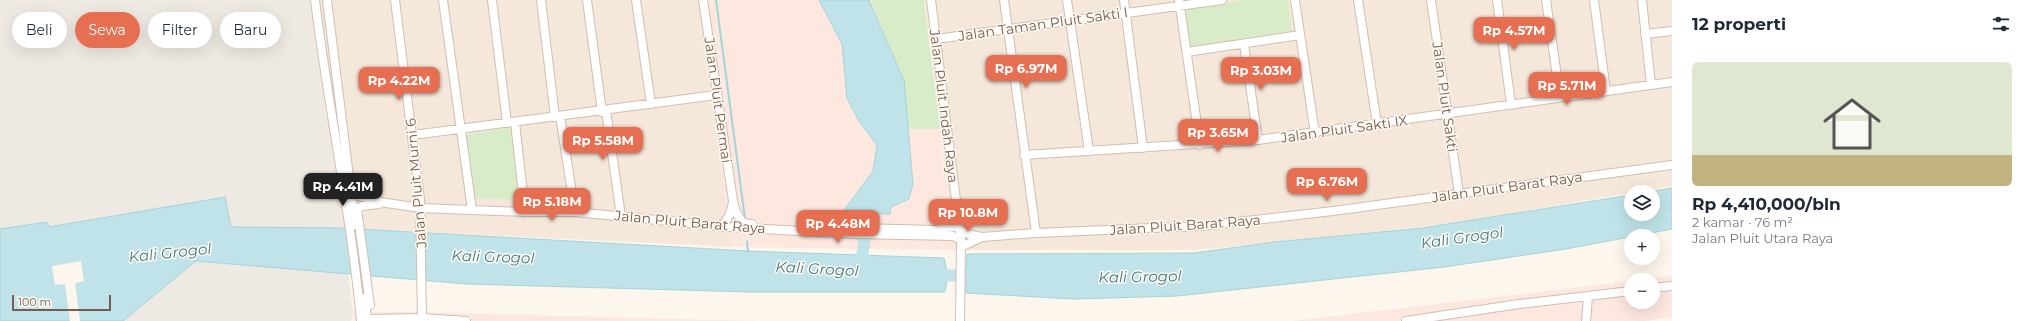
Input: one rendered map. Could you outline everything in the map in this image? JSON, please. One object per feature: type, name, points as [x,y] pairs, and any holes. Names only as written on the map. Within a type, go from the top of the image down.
[{"type":"street","points":[[315,0],[337,151],[355,224]]},
{"type":"street","points":[[327,0],[355,224],[370,320],[466,321]]},
{"type":"street","name":"Jalan Pluit Murni 6","points":[[395,0],[421,208],[422,320]]},
{"type":"street","points":[[443,0],[472,210]]},
{"type":"street","points":[[492,0],[525,212]]},
{"type":"street","points":[[541,0],[558,116],[575,212]]},
{"type":"street","points":[[587,0],[621,216]]},
{"type":"street","points":[[636,0],[651,104]]},
{"type":"street","name":"Jalan Pluit Permai","points":[[703,0],[733,201]]},
{"type":"street","name":"Jalan Pluit Indah Raya","points":[[931,0],[961,247],[959,316]]},
{"type":"street","points":[[1004,0],[1024,155],[1036,233]]},
{"type":"street","points":[[1067,0],[1089,151]]},
{"type":"street","points":[[1124,0],[1143,148]]},
{"type":"street","name":"Jalan Taman Pluit Sakti I","points":[[936,39],[1125,13],[1180,3],[1222,0]]},
{"type":"street","points":[[1295,0],[1315,134]]},
{"type":"street","points":[[1358,0],[1377,124]]},
{"type":"street","name":"Jalan Pluit Sakti","points":[[1432,0],[1459,194]]},
{"type":"street","points":[[1497,0],[1511,104]]},
{"type":"street","points":[[1546,0],[1560,97]]},
{"type":"street","points":[[1594,0],[1606,91]]},
{"type":"street","points":[[1642,0],[1651,85]]},
{"type":"street","points":[[1180,3],[1200,145]]},
{"type":"street","points":[[318,22],[329,21]]},
{"type":"street","points":[[1645,34],[1672,31]]},
{"type":"street","points":[[1187,52],[1300,35]]},
{"type":"street","points":[[1244,44],[1258,140]]},
{"type":"street","name":"Jalan Pluit Sakti IX","points":[[1024,155],[1200,145],[1315,134],[1511,104],[1672,82]]},
{"type":"street","points":[[413,135],[604,111],[716,95]]},
{"type":"street","name":"Jalan Pluit Barat Raya","points":[[932,233],[957,225],[959,225],[970,235],[982,237],[1208,225],[1333,211],[1672,165]]},
{"type":"street","name":"Jalan Pluit Barat Raya","points":[[351,187],[354,193],[359,196],[386,203],[421,208],[525,212],[575,212],[721,226],[932,233],[953,236],[961,247],[982,237]]},
{"type":"street","points":[[721,226],[730,215],[733,201]]},
{"type":"street","name":"Jalan Pluit Barat Raya","points":[[733,201],[739,217],[743,223],[747,224],[903,233]]},
{"type":"street","points":[[361,321],[357,280],[355,224],[357,209],[358,207],[386,203]]},
{"type":"street","points":[[1660,287],[1672,286]]},
{"type":"street","points":[[1406,321],[1624,292]]},
{"type":"street","points":[[1586,321],[1588,297]]},
{"type":"shaded area","points":[[0,0],[309,0],[343,228],[353,312],[351,321],[0,321]]},
{"type":"shaded area","points":[[309,0],[701,0],[732,247],[343,228]]},
{"type":"shaded area","points":[[701,0],[922,0],[955,250],[732,247]]},
{"type":"shaded area","points":[[924,0],[1672,0],[1672,186],[1660,188],[1660,185],[1624,185],[1624,194],[1447,224],[1197,250],[955,250]]},
{"type":"shaded area","points":[[1672,276],[1672,317],[1646,321],[1293,321],[1624,282],[1624,309],[1660,309],[1660,277]]},
{"type":"shaded area","points":[[353,312],[415,312],[760,321],[355,321]]},
{"type":"green space","points":[[871,0],[924,0],[940,129],[902,129],[895,61]]},
{"type":"green space","points":[[1247,0],[1288,0],[1292,31],[1190,47],[1185,9]]},
{"type":"green space","points":[[515,127],[524,200],[474,198],[465,135]]},
{"type":"water","points":[[819,0],[869,0],[904,81],[913,184],[909,199],[891,207],[890,214],[842,213],[873,171],[877,145],[859,121],[847,98],[842,44]]},
{"type":"water","points":[[1672,188],[1672,229],[1660,231],[1660,229],[1624,229],[1624,238],[1566,249],[1444,267],[1177,296],[1073,299],[966,293],[967,254],[1193,253],[1275,242],[1422,228],[1624,196],[1624,221],[1660,221],[1660,190]]},
{"type":"water","points":[[225,197],[231,227],[340,228],[748,251],[944,258],[948,275],[945,292],[750,292],[466,284],[196,261],[123,321],[0,321],[0,229],[47,222],[49,227]]},
{"type":"pier","points":[[81,261],[84,281],[75,283],[80,321],[70,321],[65,284],[55,285],[52,266]]},
{"type":"waterway","points":[[716,0],[745,219]]},
{"type":"waterway","points":[[867,226],[869,207],[876,201]]},
{"type":"waterway","points":[[860,271],[865,236]]},
{"type":"waterway","points":[[747,241],[748,252]]},
{"type":"waterway","name":"Kali Grogol","points":[[933,275],[983,276]]}]
